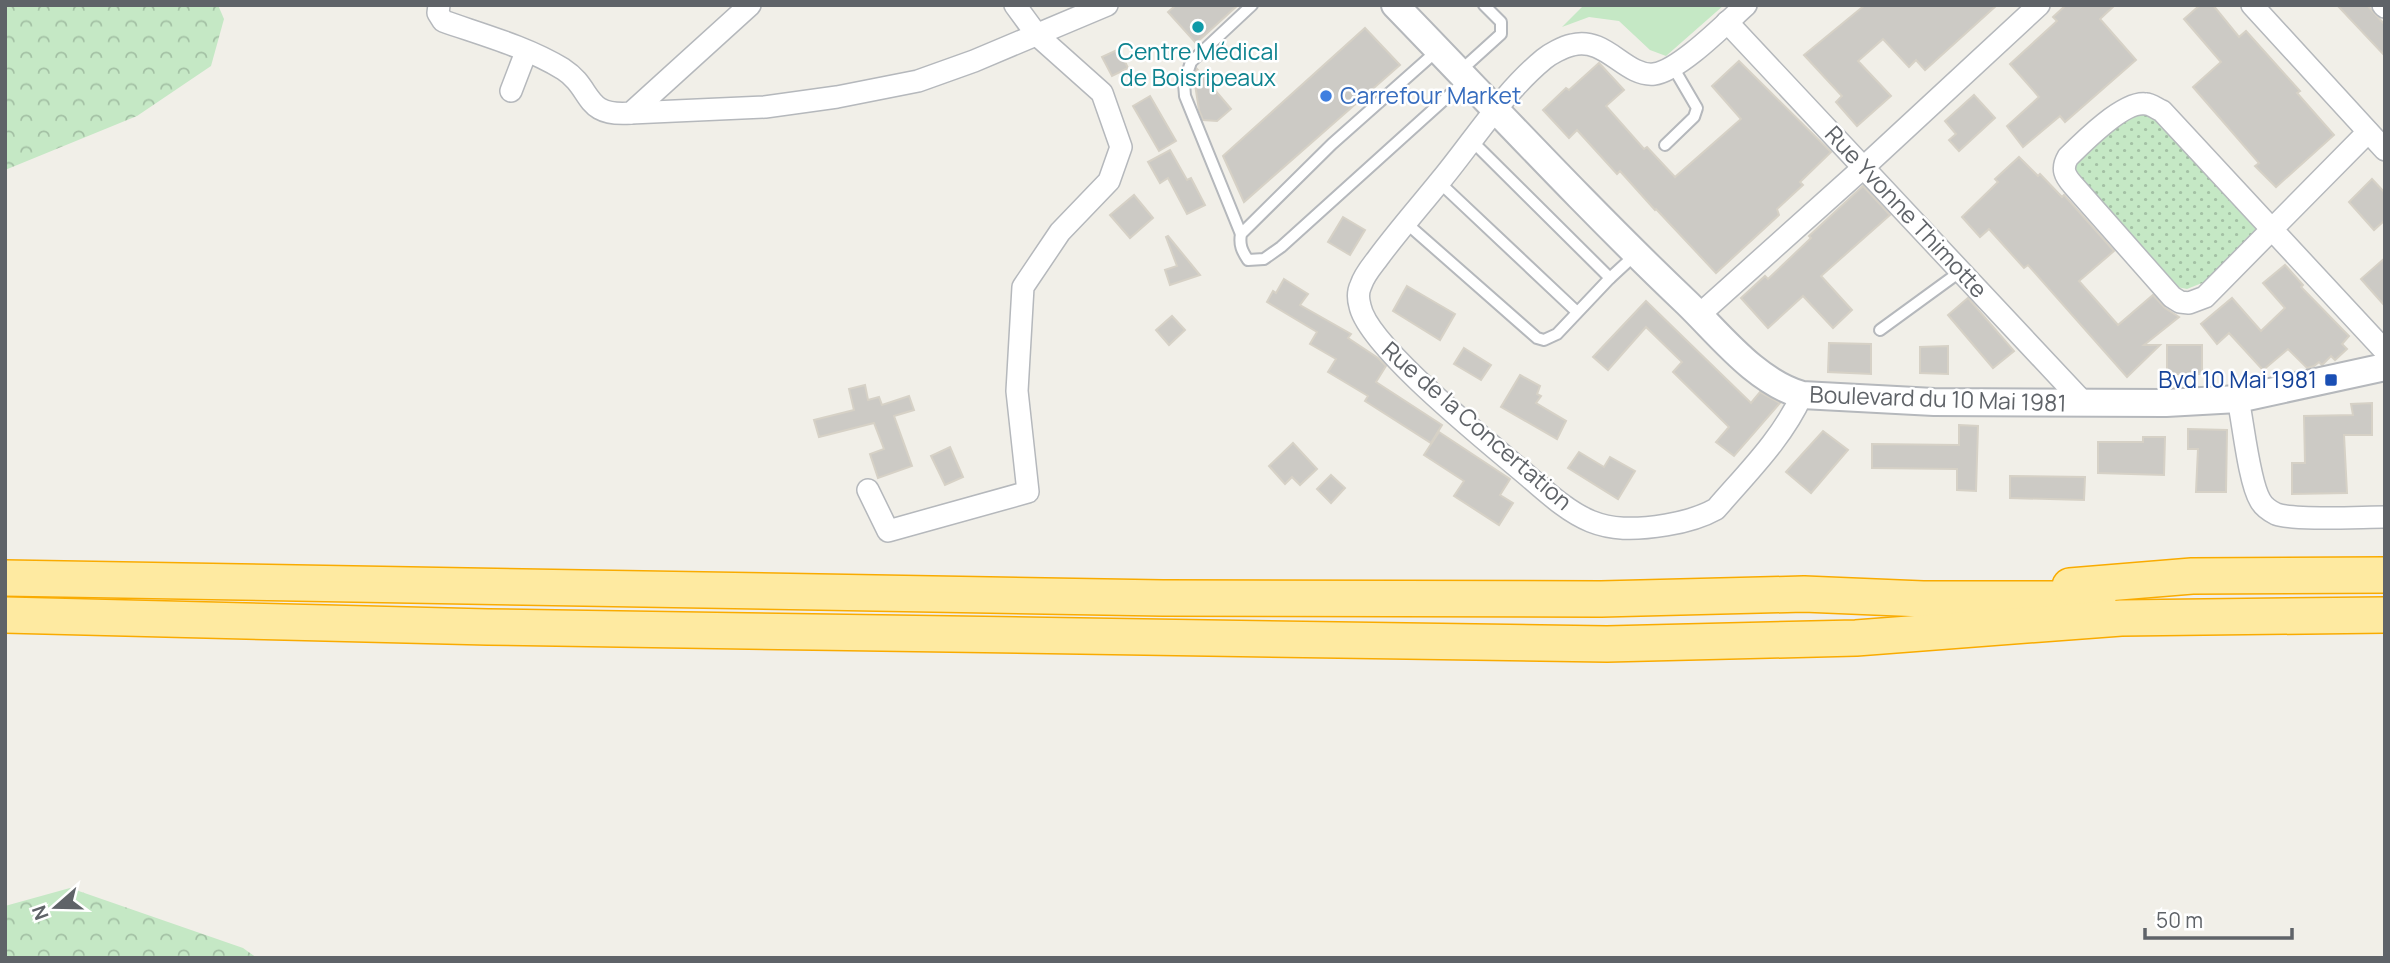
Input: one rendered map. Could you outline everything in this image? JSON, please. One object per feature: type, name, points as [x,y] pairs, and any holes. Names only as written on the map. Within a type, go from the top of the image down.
[{"type":"highway","points":[[1923,599],[2192,576],[2385,575]]},
{"type":"highway","points":[[5,578],[1163,598],[1601,599],[1804,594],[1923,599],[2385,596]]},
{"type":"highway","points":[[5,615],[488,627],[1607,644],[1856,638],[2121,618],[2385,615]]},
{"type":"highway","points":[[1934,633],[2385,638]]},
{"type":"street","points":[[439,5],[438,13],[443,21],[526,52],[567,71],[594,105],[604,112],[631,113],[765,107],[837,97],[918,81],[1037,35],[1085,10],[1107,5]]},
{"type":"street","points":[[631,113],[750,5]]},
{"type":"street","points":[[868,490],[888,531],[1028,492],[1017,391],[1023,287],[1060,232],[1110,181],[1121,147],[1102,93],[1037,35],[1015,5]]},
{"type":"street","points":[[1673,67],[1746,5]]},
{"type":"street","points":[[1699,315],[2039,5]]},
{"type":"street","points":[[2252,5],[2385,150]]},
{"type":"street","name":"Boulevard du 10 Mai 1981","points":[[1397,6],[1636,254],[1774,385],[1802,395],[1934,401],[2166,403],[2238,399],[2385,367]]},
{"type":"street","name":"Rue Yvonne Thimotte","points":[[1727,22],[2084,403]]},
{"type":"street","name":"Rue de la Concertation","points":[[1673,67],[1657,74],[1645,74],[1604,49],[1588,44],[1571,45],[1545,58],[1495,110],[1439,183],[1400,227],[1361,285],[1359,305],[1371,331],[1399,362],[1548,494],[1590,523],[1612,528],[1638,529],[1705,516],[1716,509],[1777,439],[1802,395]]},
{"type":"street","points":[[511,91],[526,52]]},
{"type":"street","points":[[2368,132],[2271,231],[2205,297],[2196,301],[2180,302],[2172,297],[2066,177],[2063,164],[2078,146],[2123,110],[2147,104],[2162,111],[2271,231],[2385,351]]},
{"type":"street","points":[[2238,399],[2254,480],[2259,499],[2266,508],[2278,514],[2302,517],[2385,517]]},
{"type":"lane","points":[[1252,5],[1191,62],[1184,83],[1185,96],[1241,234],[1242,251],[1248,260],[1264,260],[1463,76],[1501,34],[1501,22],[1484,5]]},
{"type":"lane","points":[[1241,234],[1332,144],[1439,49]]},
{"type":"lane","points":[[1665,145],[1694,117],[1697,108],[1673,67]]},
{"type":"lane","points":[[1472,141],[1610,278]]},
{"type":"lane","points":[[1439,183],[1577,312]]},
{"type":"lane","points":[[1400,227],[1537,338],[1544,340],[1557,334],[1636,254]]},
{"type":"lane","points":[[1880,330],[1961,271]]},
{"type":"green space","points":[[5,5],[218,5],[224,19],[211,66],[137,116],[5,170]]},
{"type":"green space","points":[[1584,5],[1724,5],[1666,56],[1650,50],[1619,21],[1589,17],[1562,27]]},
{"type":"green space","points":[[2155,112],[2257,223],[2257,231],[2207,281],[2187,289],[2172,286],[2074,170],[2075,160],[2128,114]]},
{"type":"green space","points":[[70,888],[243,948],[257,958],[5,958],[5,906]]},
{"type":"building","name":"Centre Médical de Boisripeaux","points":[[1176,5],[1238,5],[1196,43],[1168,12]]},
{"type":"building","points":[[1865,5],[1997,5],[1925,70],[1916,60],[1909,67],[1883,39],[1858,61],[1891,96],[1857,126],[1836,102],[1842,96],[1804,55]]},
{"type":"building","points":[[2066,5],[2115,5],[2100,19],[2136,60],[2065,122],[2060,116],[2023,147],[2007,126],[2039,97],[2010,64],[2057,21],[2053,17]]},
{"type":"building","points":[[2200,5],[2213,5],[2239,37],[2246,31],[2300,91],[2297,93],[2334,135],[2276,187],[2255,166],[2259,163],[2193,87],[2221,62],[2184,19]]},
{"type":"building","points":[[2337,5],[2367,5],[2385,25],[2385,56]]},
{"type":"building","points":[[1365,28],[1400,65],[1244,202],[1223,156]]},
{"type":"building","points":[[1119,49],[1128,68],[1112,76],[1102,57]]},
{"type":"building","points":[[1739,61],[1831,152],[1800,182],[1803,185],[1777,209],[1779,215],[1716,273],[1620,171],[1617,174],[1577,130],[1569,138],[1543,110],[1599,63],[1624,90],[1606,106],[1644,149],[1647,147],[1675,177],[1741,119],[1712,86]]},
{"type":"building","points":[[1197,69],[1231,109],[1217,121],[1203,120],[1199,110],[1194,78]]},
{"type":"building","points":[[1974,95],[1995,118],[1959,151],[1949,140],[1956,134],[1945,121]]},
{"type":"building","points":[[1150,96],[1176,141],[1159,151],[1133,106]]},
{"type":"building","points":[[1170,150],[1187,180],[1191,178],[1205,205],[1187,214],[1168,178],[1160,183],[1148,162]]},
{"type":"building","points":[[2019,157],[2062,197],[2064,195],[2114,251],[2079,281],[2118,325],[2153,295],[2165,308],[2179,317],[2144,345],[2160,345],[2127,377],[2028,265],[2024,268],[1989,229],[1980,237],[1962,217],[1998,182],[1995,179]]},
{"type":"building","points":[[2372,179],[2385,193],[2385,220],[2374,230],[2349,202]]},
{"type":"building","points":[[1863,186],[1890,215],[1821,276],[1852,310],[1833,328],[1803,296],[1768,328],[1741,298],[1765,276],[1768,279]]},
{"type":"building","points":[[1134,195],[1153,218],[1130,238],[1110,215]]},
{"type":"building","points":[[1343,217],[1365,230],[1350,255],[1328,242]]},
{"type":"building","points":[[1168,236],[1200,275],[1170,285],[1165,270],[1177,266],[1166,237]]},
{"type":"building","points":[[2385,258],[2385,306],[2361,279]]},
{"type":"building","points":[[2285,265],[2303,285],[2301,287],[2349,336],[2342,344],[2347,349],[2335,360],[2331,356],[2322,365],[2319,362],[2307,368],[2288,349],[2263,370],[2229,333],[2217,344],[2201,324],[2232,298],[2261,331],[2285,308],[2263,283]]},
{"type":"building","points":[[1284,279],[1308,294],[1300,305],[1351,334],[1348,338],[1386,366],[1376,382],[1442,425],[1431,443],[1365,401],[1368,396],[1328,372],[1336,359],[1310,344],[1317,332],[1267,302]]},
{"type":"building","points":[[1407,286],[1455,314],[1440,340],[1393,311]]},
{"type":"building","points":[[1968,298],[2014,351],[1993,368],[1948,315]]},
{"type":"building","points":[[1646,301],[1751,403],[1760,392],[1780,403],[1734,456],[1716,442],[1729,427],[1673,372],[1682,362],[1646,327],[1608,370],[1593,357]]},
{"type":"building","points":[[1172,316],[1185,330],[1169,345],[1156,330]]},
{"type":"building","points":[[1829,343],[1871,344],[1871,374],[1828,372]]},
{"type":"building","points":[[2167,345],[2202,345],[2202,374],[2167,374]]},
{"type":"building","points":[[1948,346],[1948,374],[1920,373],[1920,347]]},
{"type":"building","points":[[1464,348],[1491,365],[1481,380],[1454,364]]},
{"type":"building","points":[[1520,375],[1540,386],[1537,394],[1541,396],[1536,403],[1566,421],[1557,439],[1501,407]]},
{"type":"building","points":[[865,385],[868,400],[879,397],[882,405],[909,396],[914,410],[894,416],[912,466],[878,478],[870,454],[884,449],[874,423],[819,437],[814,420],[854,410],[849,389]]},
{"type":"building","points":[[2372,403],[2372,435],[2344,435],[2347,493],[2292,494],[2292,463],[2305,463],[2304,416],[2353,415],[2351,404]]},
{"type":"building","points":[[1959,425],[1978,426],[1976,491],[1957,490],[1957,469],[1872,468],[1872,444],[1959,445]]},
{"type":"building","points":[[2188,429],[2227,430],[2226,492],[2196,492],[2198,449],[2188,449]]},
{"type":"building","points":[[1823,431],[1848,450],[1811,493],[1786,472]]},
{"type":"building","points":[[1439,432],[1510,479],[1500,495],[1513,503],[1499,525],[1454,496],[1464,481],[1424,455]]},
{"type":"building","points":[[2143,437],[2165,437],[2164,475],[2098,473],[2098,442],[2143,442]]},
{"type":"building","points":[[1293,443],[1317,469],[1300,485],[1292,477],[1285,484],[1269,466]]},
{"type":"building","points":[[950,447],[963,477],[945,485],[931,456]]},
{"type":"building","points":[[1579,452],[1604,467],[1610,457],[1635,471],[1618,499],[1568,468]]},
{"type":"building","points":[[1331,475],[1345,488],[1331,503],[1317,489]]},
{"type":"building","points":[[2010,476],[2085,477],[2084,500],[2010,498]]},
{"type":"place","name":"Centre Médical de Boisripeaux","points":[[1198,27]]},
{"type":"place","name":"Carrefour Market","points":[[1326,96]]},
{"type":"place","name":"Bvd 10 Mai 1981","points":[[2331,380]]}]
